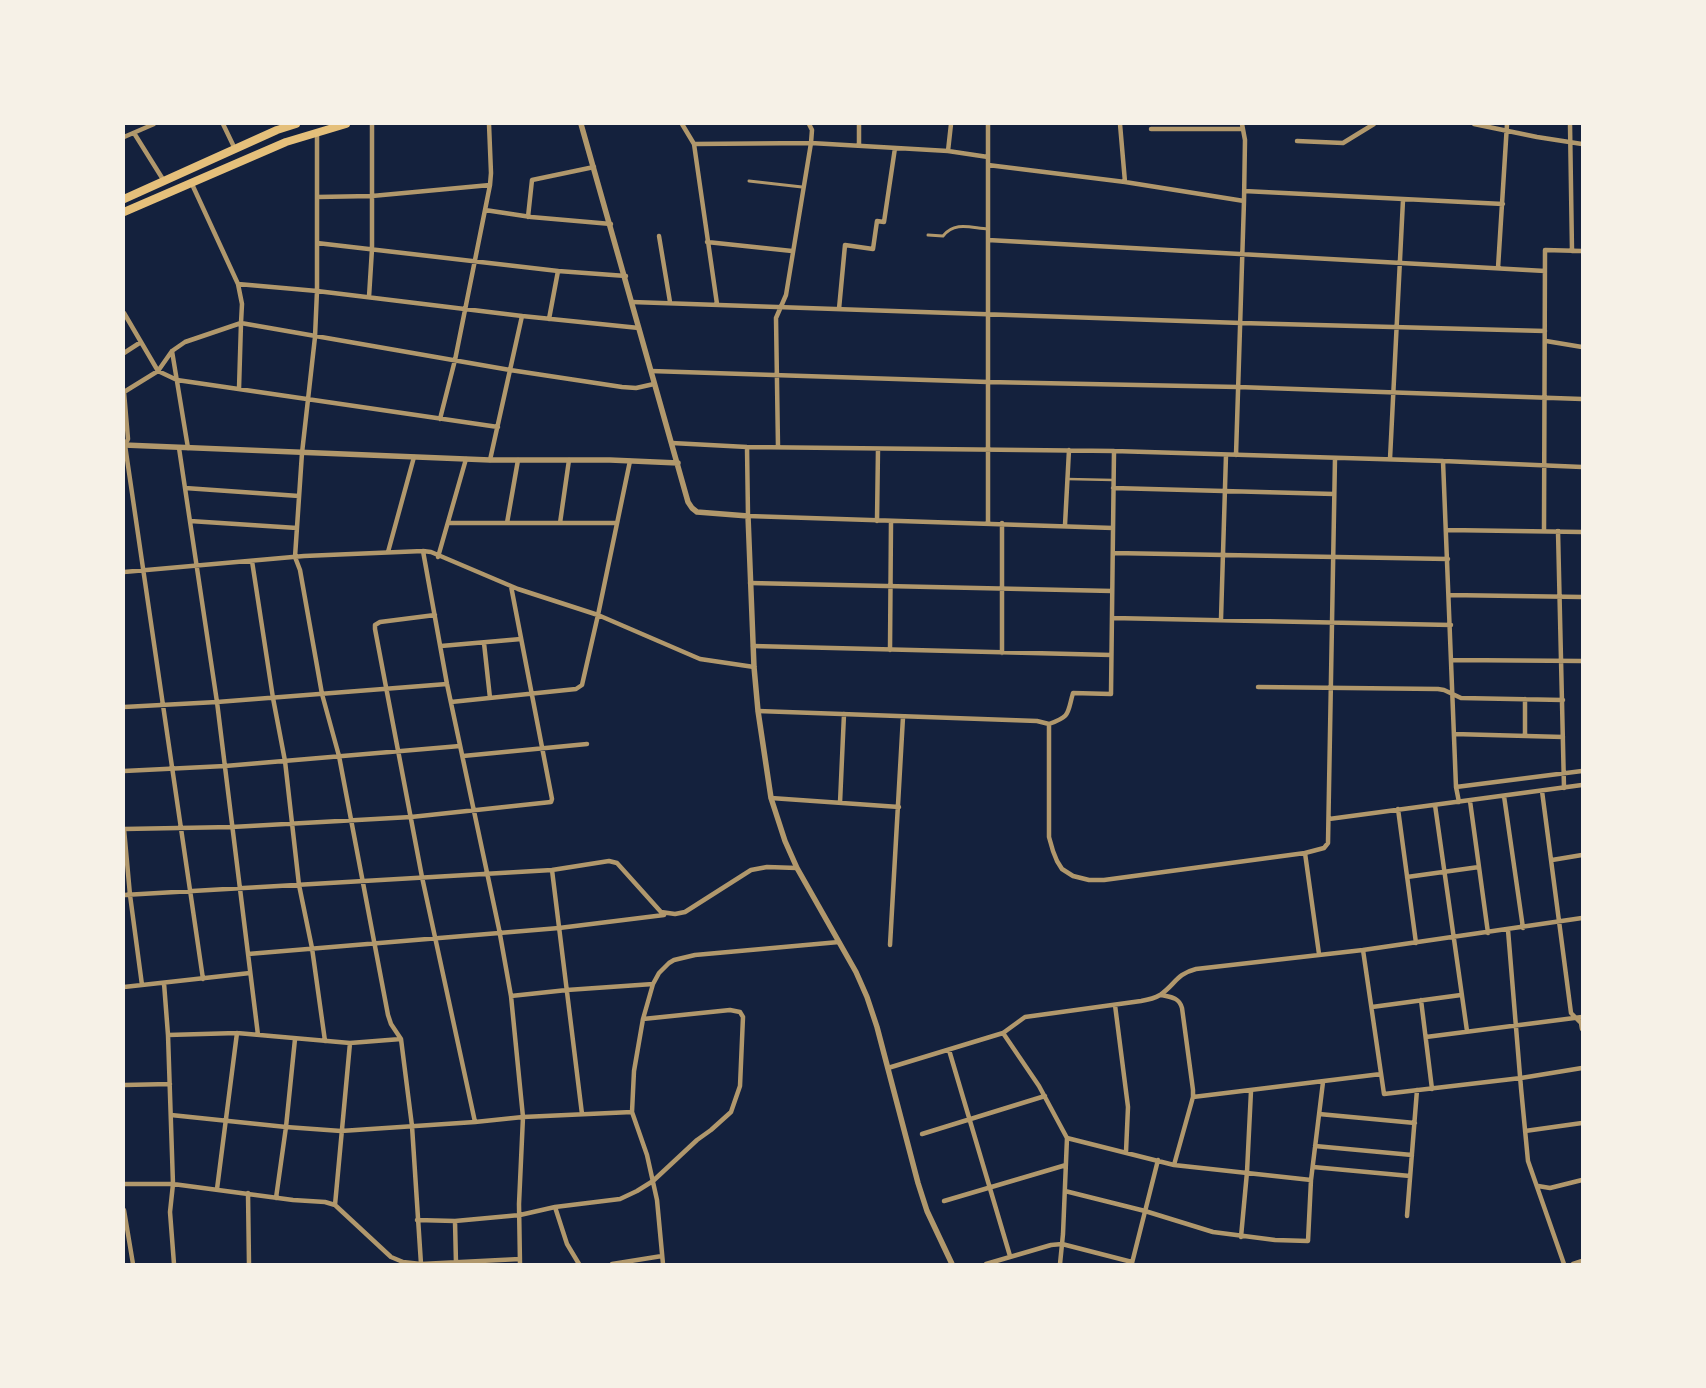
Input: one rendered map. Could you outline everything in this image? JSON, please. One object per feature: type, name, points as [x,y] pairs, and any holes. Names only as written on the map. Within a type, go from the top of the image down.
[{"type":"highway","points":[[124,199],[277,130],[296,124]]},
{"type":"highway","points":[[124,212],[286,142],[317,131],[346,124]]},
{"type":"highway","points":[[144,190],[148,201]]},
{"type":"street","points":[[124,137],[154,124]]},
{"type":"street","points":[[223,124],[235,149]]},
{"type":"street","points":[[369,297],[372,249],[372,124]]},
{"type":"street","points":[[440,419],[455,360],[490,185],[489,124]]},
{"type":"street","points":[[581,124],[626,276],[654,384],[688,502],[697,512],[877,521],[1002,523],[1113,528]]},
{"type":"street","points":[[682,124],[694,144],[717,304]]},
{"type":"street","points":[[778,447],[776,318],[786,295],[802,187],[811,143],[812,130],[809,124]]},
{"type":"street","points":[[859,124],[859,145]]},
{"type":"street","points":[[948,151],[951,124]]},
{"type":"street","points":[[988,124],[988,523]]},
{"type":"street","points":[[1120,124],[1125,182]]},
{"type":"street","points":[[1297,141],[1343,142],[1374,124]]},
{"type":"street","points":[[1474,124],[1537,138],[1582,144]]},
{"type":"street","points":[[1498,268],[1507,124]]},
{"type":"street","points":[[1570,124],[1572,251]]},
{"type":"street","points":[[1151,129],[1243,126],[1243,255],[1236,456]]},
{"type":"street","points":[[317,131],[317,291],[315,337],[302,453],[295,557],[300,570],[322,694],[339,756],[352,820],[388,1015],[391,1024],[401,1039],[412,1126],[421,1264]]},
{"type":"street","points":[[134,134],[164,181]]},
{"type":"street","points":[[694,144],[811,143],[859,145],[948,151],[988,157]]},
{"type":"street","points":[[839,309],[845,245],[873,249],[878,221],[884,222],[895,148]]},
{"type":"street","points":[[988,165],[1125,182],[1244,201]]},
{"type":"street","points":[[528,217],[532,180],[594,167]]},
{"type":"street","points":[[748,181],[802,187]]},
{"type":"street","points":[[191,182],[238,284],[242,304],[239,389]]},
{"type":"street","points":[[317,197],[372,196],[490,185]]},
{"type":"street","points":[[1244,191],[1502,204]]},
{"type":"street","points":[[1390,459],[1403,200]]},
{"type":"street","points":[[485,210],[528,217],[611,224]]},
{"type":"street","points":[[928,235],[943,236],[948,230],[956,226],[988,229]]},
{"type":"street","points":[[659,236],[670,302]]},
{"type":"street","points":[[988,240],[1545,271]]},
{"type":"street","points":[[707,242],[792,250]]},
{"type":"street","points":[[317,243],[626,276]]},
{"type":"street","points":[[1544,531],[1545,250],[1582,252]]},
{"type":"street","points":[[549,318],[558,270]]},
{"type":"street","points":[[238,284],[317,291],[639,328]]},
{"type":"street","points":[[632,302],[1240,323],[1545,331]]},
{"type":"street","points":[[124,313],[158,371],[177,380],[498,427]]},
{"type":"street","points":[[490,460],[522,316]]},
{"type":"street","points":[[203,979],[124,445],[128,438],[124,392],[158,371],[172,351],[185,342],[241,323],[510,370],[622,387],[636,388],[654,384]]},
{"type":"street","points":[[1546,341],[1582,347]]},
{"type":"street","points":[[124,353],[141,342]]},
{"type":"street","points":[[172,351],[188,448]]},
{"type":"street","points":[[651,371],[1582,399]]},
{"type":"street","points":[[672,443],[747,447],[1114,451],[1582,467]]},
{"type":"street","points":[[124,445],[490,460],[678,463]]},
{"type":"street","points":[[747,447],[754,667],[758,711],[772,798],[784,841],[797,868],[856,972],[867,997],[918,1183],[927,1211],[952,1264]]},
{"type":"street","points":[[178,448],[198,566],[217,702],[258,1036]]},
{"type":"street","points":[[877,521],[878,449]]},
{"type":"street","points":[[1066,525],[1069,450]]},
{"type":"street","points":[[758,711],[1037,720],[1049,724],[1064,719],[1067,716],[1073,693],[1111,694],[1114,451]]},
{"type":"street","points":[[1221,619],[1226,455]]},
{"type":"street","points":[[388,552],[414,457]]},
{"type":"street","points":[[1049,724],[1050,837],[1057,861],[1062,869],[1073,876],[1089,880],[1104,880],[1306,853],[1324,848],[1329,819],[1335,458]]},
{"type":"street","points":[[438,557],[466,459]]},
{"type":"street","points":[[507,523],[518,460]]},
{"type":"street","points":[[560,523],[569,460]]},
{"type":"street","points":[[451,702],[576,689],[582,685],[630,461]]},
{"type":"street","points":[[1443,461],[1458,802]]},
{"type":"street","points":[[185,488],[299,496]]},
{"type":"street","points":[[1113,488],[1334,494]]},
{"type":"street","points":[[190,521],[297,528]]},
{"type":"street","points":[[890,650],[891,521]]},
{"type":"street","points":[[448,523],[617,523]]},
{"type":"street","points":[[1002,523],[1002,653]]},
{"type":"street","points":[[1447,530],[1582,532]]},
{"type":"street","points":[[1558,531],[1564,788]]},
{"type":"street","points":[[124,1184],[173,1184],[276,1198],[325,1202],[335,1205],[391,1257],[402,1262],[421,1264],[520,1262],[519,1204],[523,1117],[511,996],[488,874],[447,684],[423,551]]},
{"type":"street","points":[[124,572],[295,557],[388,552],[430,552],[438,557],[511,586],[598,615],[700,659],[754,667]]},
{"type":"street","points":[[1113,553],[1448,559]]},
{"type":"street","points":[[252,561],[273,698],[285,761],[299,885],[312,948],[326,1042]]},
{"type":"street","points":[[750,583],[1112,591]]},
{"type":"street","points":[[142,985],[130,895],[124,828],[232,827],[411,817],[474,812],[551,802],[543,748],[511,586]]},
{"type":"street","points":[[1449,595],[1582,597]]},
{"type":"street","points":[[435,615],[380,622],[375,625],[422,877],[475,1122]]},
{"type":"street","points":[[1112,618],[1450,625]]},
{"type":"street","points":[[441,646],[521,639]]},
{"type":"street","points":[[484,643],[490,698]]},
{"type":"street","points":[[753,646],[1112,655]]},
{"type":"street","points":[[1452,660],[1582,661]]},
{"type":"street","points":[[124,708],[447,684]]},
{"type":"street","points":[[1258,687],[1438,689],[1461,698],[1562,700]]},
{"type":"street","points":[[1525,700],[1525,736]]},
{"type":"street","points":[[840,803],[844,714]]},
{"type":"street","points":[[890,945],[903,717]]},
{"type":"street","points":[[1454,734],[1563,737]]},
{"type":"street","points":[[463,756],[587,744]]},
{"type":"street","points":[[124,771],[225,766],[460,746]]},
{"type":"street","points":[[1456,787],[1582,772]]},
{"type":"street","points":[[1329,819],[1582,785]]},
{"type":"street","points":[[1542,790],[1571,1013],[1580,1017]]},
{"type":"street","points":[[1504,796],[1522,928]]},
{"type":"street","points":[[772,798],[899,807]]},
{"type":"street","points":[[1470,801],[1488,933]]},
{"type":"street","points":[[1435,805],[1467,1032]]},
{"type":"street","points":[[1398,809],[1416,943]]},
{"type":"street","points":[[1306,853],[1319,954]]},
{"type":"street","points":[[1552,860],[1582,855]]},
{"type":"street","points":[[124,895],[552,870],[609,861],[617,863],[661,912],[667,914]]},
{"type":"street","points":[[248,954],[559,928],[675,914],[686,912],[751,870],[767,867],[797,868]]},
{"type":"street","points":[[1407,877],[1479,867]]},
{"type":"street","points":[[552,870],[582,1114]]},
{"type":"street","points":[[888,1068],[1003,1033],[1025,1017],[1141,1002],[1161,994],[1185,972],[1196,969],[1416,943],[1582,918]]},
{"type":"street","points":[[1508,930],[1528,1161],[1564,1264]]},
{"type":"street","points":[[663,1264],[657,1200],[647,1155],[632,1112],[634,1071],[642,1019],[653,984],[659,973],[669,963],[695,955],[839,942]]},
{"type":"street","points":[[1363,950],[1384,1094],[1521,1078],[1582,1068]]},
{"type":"street","points":[[124,986],[250,973]]},
{"type":"street","points":[[164,983],[170,1084],[173,1184],[170,1212],[174,1264]]},
{"type":"street","points":[[511,996],[653,984]]},
{"type":"street","points":[[1161,994],[1176,999],[1180,1002],[1182,1008],[1193,1097],[1174,1165]]},
{"type":"street","points":[[1372,1006],[1462,994]]},
{"type":"street","points":[[1421,1000],[1432,1089]]},
{"type":"street","points":[[1115,1005],[1128,1107],[1126,1152]]},
{"type":"street","points":[[418,1220],[455,1220],[520,1215],[555,1207],[620,1199],[653,1181],[697,1140],[731,1112],[740,1086],[743,1017],[740,1012],[730,1010],[642,1019]]},
{"type":"street","points":[[1426,1037],[1580,1017]]},
{"type":"street","points":[[1580,1017],[1582,1029]]},
{"type":"street","points":[[1003,1033],[1045,1096],[1067,1138],[1060,1264]]},
{"type":"street","points":[[168,1035],[237,1034],[350,1043],[401,1039]]},
{"type":"street","points":[[217,1189],[237,1034]]},
{"type":"street","points":[[276,1198],[286,1127],[295,1039]]},
{"type":"street","points":[[335,1205],[350,1043]]},
{"type":"street","points":[[949,1050],[1010,1256]]},
{"type":"street","points":[[1193,1097],[1381,1074]]},
{"type":"street","points":[[1065,1191],[1144,1211],[1213,1232],[1241,1237],[1308,1241],[1311,1180],[1323,1082]]},
{"type":"street","points":[[124,1085],[170,1084]]},
{"type":"street","points":[[1406,1216],[1417,1090]]},
{"type":"street","points":[[1241,1237],[1247,1172],[1250,1091]]},
{"type":"street","points":[[922,1134],[1045,1096]]},
{"type":"street","points":[[171,1115],[341,1131],[523,1117],[632,1112]]},
{"type":"street","points":[[1319,1114],[1415,1123]]},
{"type":"street","points":[[1525,1131],[1582,1123]]},
{"type":"street","points":[[1067,1138],[1174,1165],[1311,1180]]},
{"type":"street","points":[[1315,1146],[1412,1155]]},
{"type":"street","points":[[986,1264],[1051,1245],[1062,1244],[1132,1263],[1158,1160]]},
{"type":"street","points":[[944,1202],[1066,1165]]},
{"type":"street","points":[[1313,1167],[1410,1176]]},
{"type":"street","points":[[1538,1186],[1550,1188],[1582,1180]]},
{"type":"street","points":[[248,1193],[249,1264]]},
{"type":"street","points":[[555,1207],[567,1244],[579,1264]]},
{"type":"street","points":[[124,1210],[133,1264]]},
{"type":"street","points":[[455,1220],[456,1263]]},
{"type":"street","points":[[612,1264],[662,1256]]},
{"type":"street","points":[[1573,1264],[1582,1261]]},
{"type":"lane","points":[[1067,479],[1113,480]]}]
